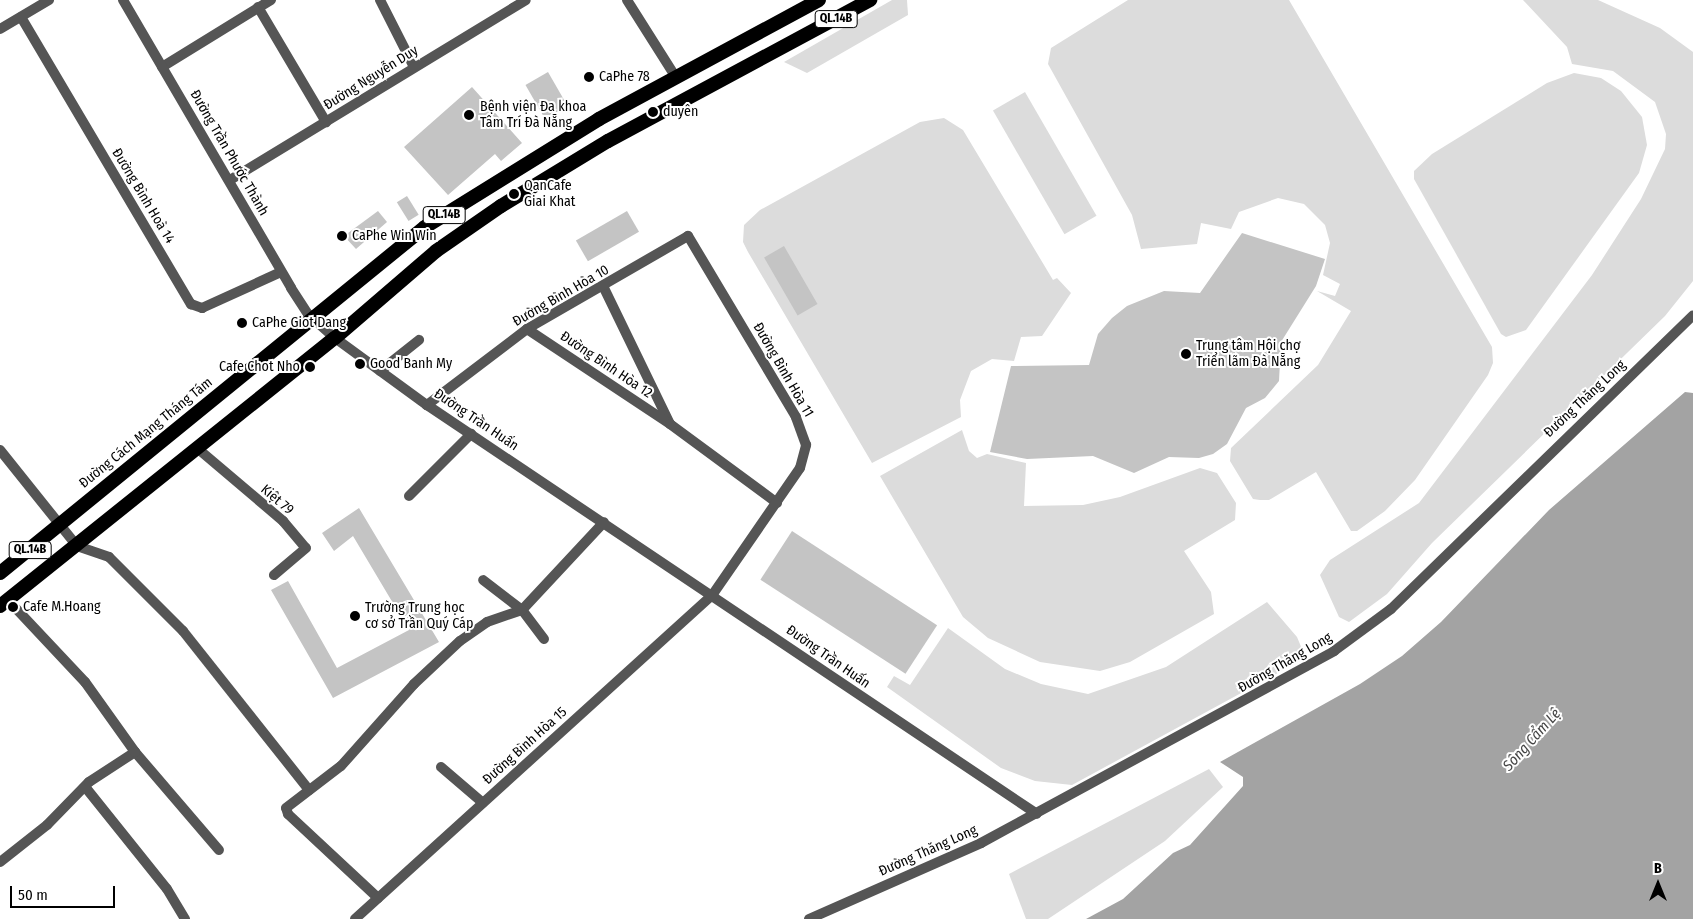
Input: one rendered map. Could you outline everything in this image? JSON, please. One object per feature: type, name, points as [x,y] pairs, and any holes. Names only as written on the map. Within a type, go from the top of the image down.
[{"type":"highway","name":"Đường Cách Mạng Tháng Tám","points":[[0,573],[60,526],[402,245],[462,202],[599,119],[819,0]]},
{"type":"highway","name":"QL.14B","points":[[4,603],[335,338],[436,251],[501,206],[608,141],[870,0]]},
{"type":"street","points":[[0,30],[49,0]]},
{"type":"street","name":"Đường Trần Phước Thành","points":[[123,0],[230,180],[281,272],[314,318],[335,338]]},
{"type":"street","points":[[162,67],[271,0]]},
{"type":"street","points":[[380,0],[414,67]]},
{"type":"street","name":"Đường Nguyễn Duy","points":[[230,180],[526,0]]},
{"type":"street","points":[[627,0],[677,78]]},
{"type":"street","points":[[258,7],[326,122]]},
{"type":"street","name":"Đường Bình Hoà 14","points":[[21,17],[191,304],[202,308],[281,272]]},
{"type":"street","name":"Đường Bình Hòa 10","points":[[428,405],[527,329],[604,288],[688,236]]},
{"type":"street","name":"Đường Bình Hòa 11","points":[[688,236],[796,417],[806,445],[800,468],[713,594]]},
{"type":"street","name":"Đường Bình Hòa 12","points":[[604,288],[670,424]]},
{"type":"street","name":"Đường Thăng Long","points":[[809,919],[981,843],[1312,666],[1374,623],[1693,315]]},
{"type":"street","name":"Đường Bình Hòa 12","points":[[527,329],[670,424],[777,503]]},
{"type":"street","name":"Đường Trần Huấn","points":[[335,338],[428,405],[713,594],[1037,814]]},
{"type":"street","points":[[380,371],[419,340]]},
{"type":"street","points":[[409,496],[471,434]]},
{"type":"street","name":"Kiệt 79","points":[[197,448],[283,521],[306,548],[274,575]]},
{"type":"street","points":[[0,450],[77,546],[109,557],[183,631],[290,771],[308,790]]},
{"type":"street","points":[[378,898],[288,814],[288,805],[349,760],[414,684],[460,641],[487,622],[522,610],[604,522]]},
{"type":"street","points":[[483,580],[522,610],[544,639]]},
{"type":"street","name":"Đường Bình Hòa 15","points":[[355,919],[713,594]]},
{"type":"street","points":[[4,603],[85,682],[135,752],[219,850]]},
{"type":"street","points":[[0,862],[86,788],[135,752]]},
{"type":"street","points":[[441,767],[483,803]]},
{"type":"street","points":[[86,788],[167,889],[184,919]]},
{"type":"shaded area","points":[[892,0],[907,0],[908,15],[807,73],[784,62]]},
{"type":"shaded area","points":[[1128,0],[1289,0],[1492,347],[1493,363],[1488,375],[1415,480],[1385,511],[1357,531],[1351,531],[1316,472],[1269,500],[1260,500],[1253,499],[1230,461],[1231,448],[1318,365],[1351,311],[1317,291],[1335,296],[1340,284],[1323,275],[1330,243],[1325,225],[1304,204],[1278,198],[1239,212],[1231,229],[1201,223],[1197,244],[1141,249],[1132,215],[1048,64],[1051,48]]},
{"type":"shaded area","points":[[1523,0],[1598,0],[1660,28],[1693,52],[1693,281],[1665,316],[1432,543],[1387,594],[1349,622],[1339,617],[1320,575],[1330,560],[1419,503],[1592,275],[1641,199],[1665,149],[1666,134],[1655,102],[1613,71],[1572,64],[1567,47]]},
{"type":"shaded area","points":[[1574,73],[1601,78],[1621,91],[1642,117],[1647,145],[1639,173],[1526,330],[1506,337],[1501,334],[1414,179],[1414,171],[1432,154],[1547,83]]},
{"type":"shaded area","points":[[1025,92],[1096,216],[1064,234],[993,110]]},
{"type":"shaded area","points":[[944,118],[963,130],[1053,280],[1057,278],[1071,293],[1042,336],[1021,337],[1014,361],[992,359],[971,371],[960,400],[961,417],[872,463],[748,252],[743,242],[744,225],[760,210],[920,122]]},
{"type":"shaded area","points":[[962,430],[969,451],[977,458],[987,454],[1026,463],[1024,506],[1083,505],[1120,497],[1200,468],[1217,473],[1236,503],[1235,520],[1184,551],[1211,592],[1214,614],[1130,662],[1100,671],[1040,662],[988,638],[963,617],[880,476]]},
{"type":"shaded area","points":[[1267,602],[1297,637],[1302,649],[1300,661],[1072,785],[1035,781],[1001,768],[887,687],[894,676],[910,685],[948,628],[1005,669],[1041,684],[1088,694],[1166,667]]},
{"type":"shaded area","points":[[1209,769],[1223,787],[1165,841],[1048,919],[1026,919],[1009,874]]},
{"type":"water","name":"Sông Cẩm Lệ","points":[[1685,392],[1693,393],[1693,919],[1086,919],[1123,899],[1173,853],[1190,845],[1243,786],[1243,777],[1220,762],[1360,684],[1402,656],[1441,622],[1549,510]]},
{"type":"building","points":[[548,72],[568,107],[545,120],[525,85]]},
{"type":"building","name":"Bệnh viện Đa khoa Tâm Trí Đà Nẵng","points":[[472,87],[522,143],[501,161],[495,154],[448,195],[404,147]]},
{"type":"building","points":[[407,196],[419,215],[408,221],[397,202]]},
{"type":"building","points":[[378,211],[387,222],[356,249],[344,236]]},
{"type":"building","points":[[627,211],[639,232],[588,261],[576,240]]},
{"type":"building","name":"Trung tâm Hội chợ Triển lãm Đà Nẵng","points":[[1242,233],[1325,259],[1316,286],[1281,342],[1279,381],[1265,398],[1246,408],[1227,444],[1213,454],[1199,458],[1169,457],[1134,473],[1093,456],[1027,459],[990,452],[1011,366],[1089,365],[1098,334],[1112,318],[1127,306],[1164,291],[1200,293]]},
{"type":"building","points":[[784,246],[818,304],[798,316],[764,258]]},
{"type":"building","points":[[359,508],[439,642],[333,698],[271,590],[288,581],[337,668],[409,630],[353,536],[334,551],[322,533]]},
{"type":"building","points":[[792,531],[937,625],[906,674],[760,580]]},
{"type":"place","name":"CaPhe 78","points":[[589,77]]},
{"type":"place","name":"duyên","points":[[653,112]]},
{"type":"place","name":"Bệnh viện Đa khoa Tâm Trí Đà Nẵng","points":[[469,115]]},
{"type":"place","name":"QanCafe Giai Khat","points":[[514,194]]},
{"type":"place","name":"CaPhe Win Win","points":[[342,236]]},
{"type":"place","name":"CaPhe Giot Dang","points":[[242,323]]},
{"type":"place","name":"Trung tâm Hội chợ Triển lãm Đà Nẵng","points":[[1186,354]]},
{"type":"place","name":"Good Banh My","points":[[360,364]]},
{"type":"place","name":"Cafe Chot Nho","points":[[310,367]]},
{"type":"place","name":"Cafe M.Hoang","points":[[13,607]]},
{"type":"place","name":"Trường Trung học cơ sở Trần Quý Cáp","points":[[355,616]]}]
